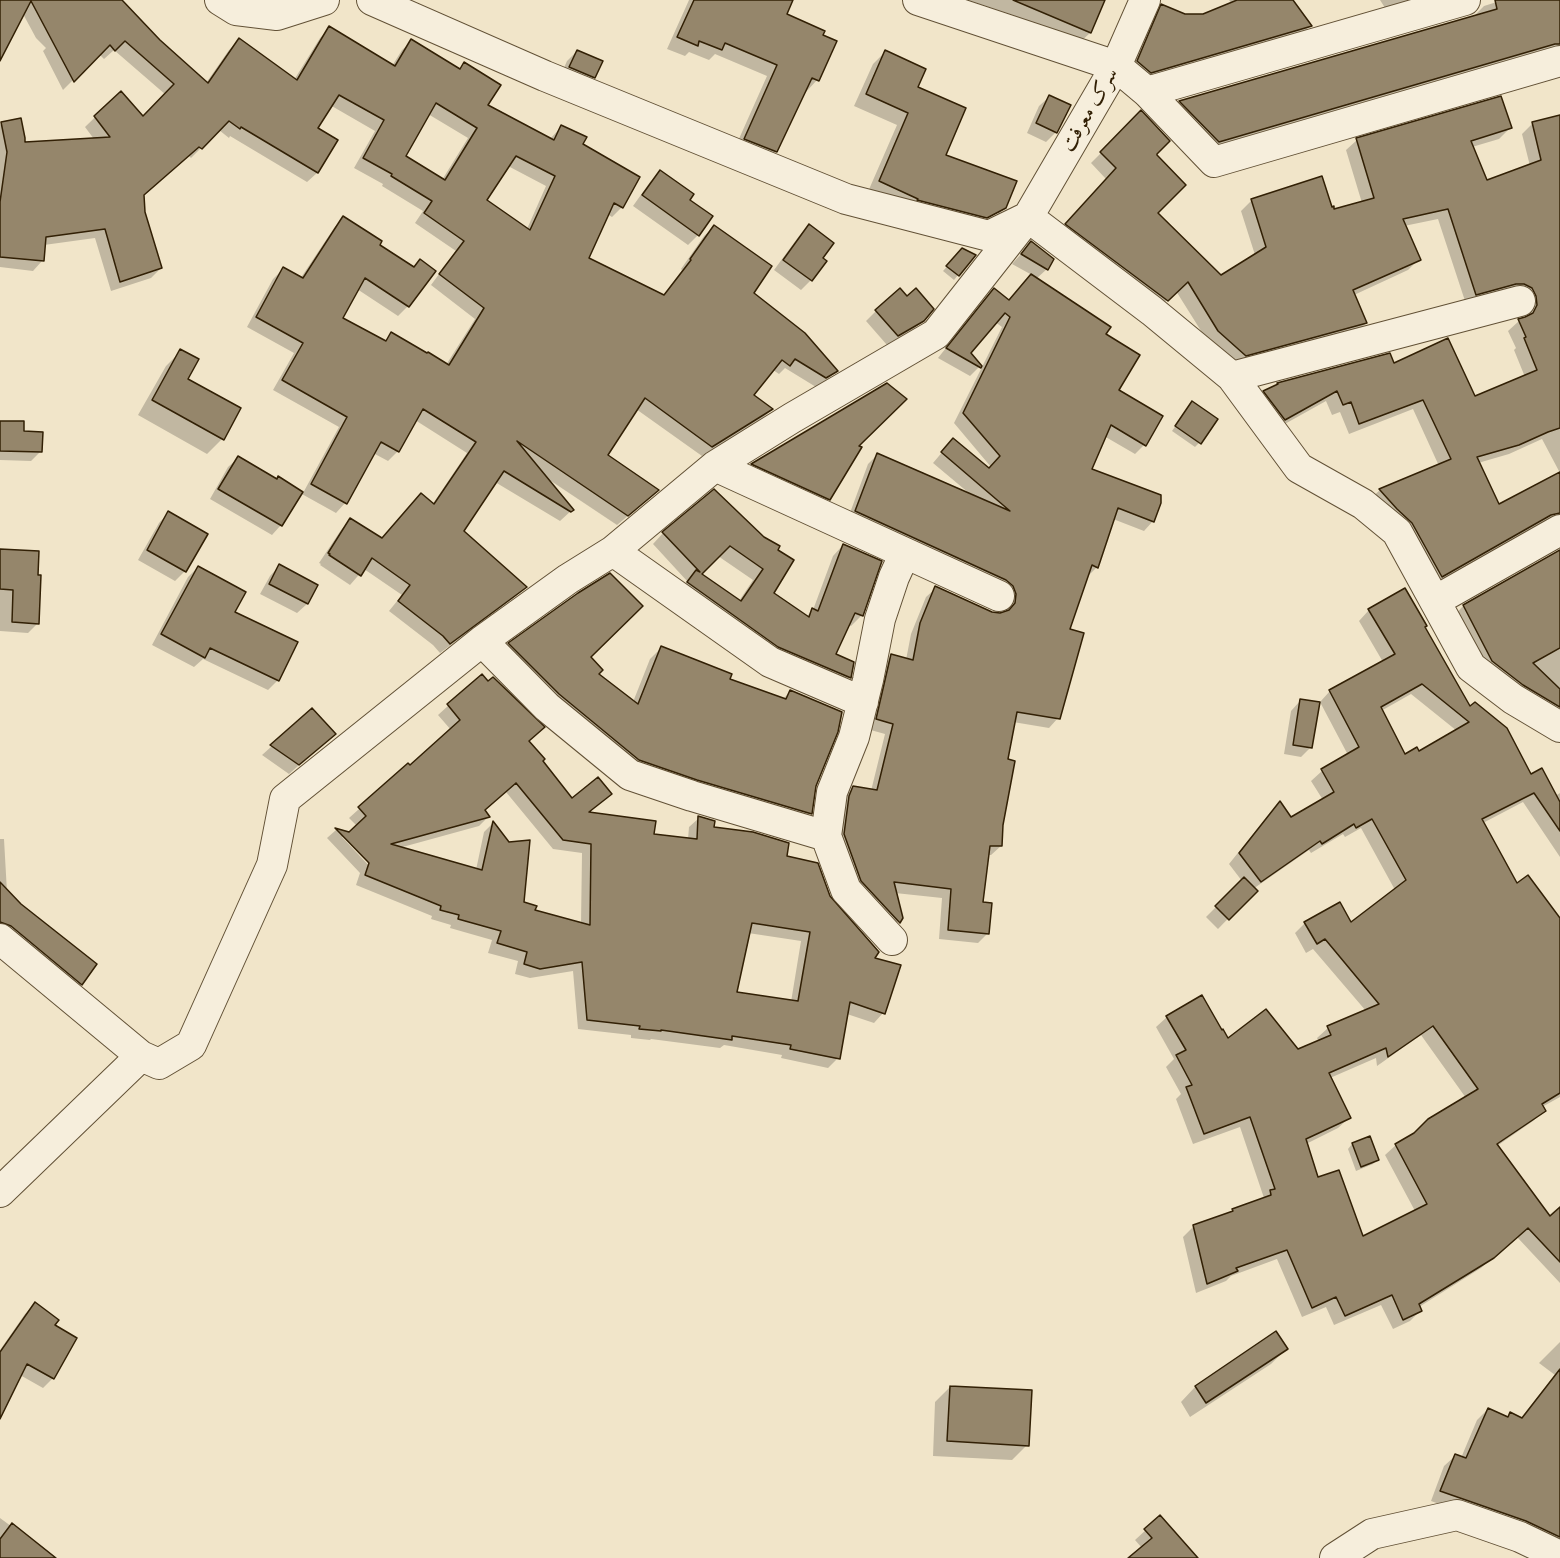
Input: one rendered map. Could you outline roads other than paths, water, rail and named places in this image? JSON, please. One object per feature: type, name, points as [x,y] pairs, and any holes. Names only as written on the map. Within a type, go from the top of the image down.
[{"type":"street","points":[[220,0],[236,10],[277,15],[324,0]]},
{"type":"street","points":[[372,0],[545,76],[846,199],[989,236],[1028,217],[1152,311],[1232,377],[1299,468],[1363,504],[1397,532],[1471,667],[1513,699],[1560,725]]},
{"type":"street","points":[[918,0],[1116,66],[1147,92],[1214,162],[1560,61]]},
{"type":"street","name":"سرک معرفت","points":[[141,1056],[159,1064],[191,1045],[272,865],[285,799],[482,641],[568,579],[613,551],[715,466],[936,334],[1028,217],[1116,66],[1145,0]]},
{"type":"street","points":[[1147,92],[1465,0]]},
{"type":"street","points":[[1232,377],[1520,301]]},
{"type":"street","points":[[715,466],[999,596]]},
{"type":"street","points":[[1435,601],[1560,530]]},
{"type":"street","points":[[613,551],[770,662],[863,702]]},
{"type":"street","points":[[892,940],[846,891],[826,836],[832,792],[854,737],[880,619],[894,577],[905,554]]},
{"type":"street","points":[[482,641],[547,707],[630,776],[826,836]]},
{"type":"street","points":[[0,939],[141,1056],[0,1192]]},
{"type":"street","points":[[1335,1558],[1372,1534],[1457,1515],[1520,1537],[1560,1556]]}]
